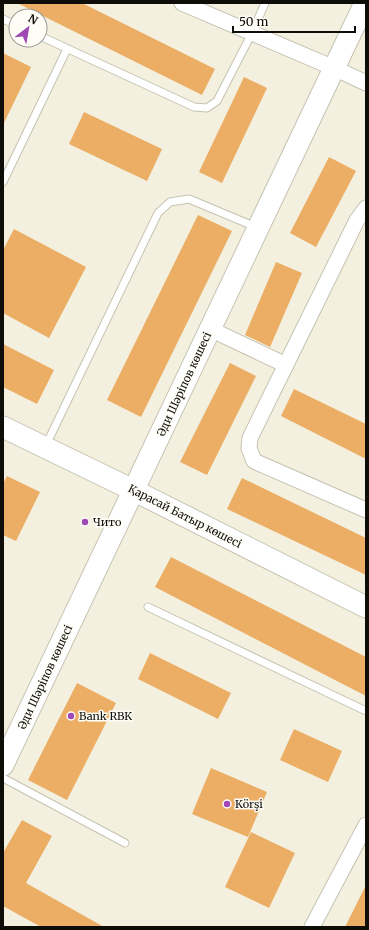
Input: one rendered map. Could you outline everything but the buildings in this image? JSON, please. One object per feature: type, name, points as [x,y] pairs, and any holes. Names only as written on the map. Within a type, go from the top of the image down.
[{"type":"street","points":[[182,3],[366,83]]},
{"type":"street","name":"Әди Шәріпов көшесі","points":[[3,765],[365,3]]},
{"type":"street","points":[[366,208],[357,220],[250,438],[249,448],[254,461],[366,510]]},
{"type":"street","points":[[210,329],[286,365]]},
{"type":"street","name":"Қарасай Батыр көшесі","points":[[3,427],[133,490],[366,607]]},
{"type":"street","points":[[312,927],[366,825]]},
{"type":"lane","points":[[48,40],[194,107],[207,108],[217,101],[252,33],[265,3]]},
{"type":"lane","points":[[3,182],[67,49]]},
{"type":"lane","points":[[45,447],[158,214],[170,202],[189,199],[258,228]]},
{"type":"lane","points":[[148,607],[366,711]]},
{"type":"lane","points":[[3,778],[125,843]]},
{"type":"place","name":"Чито","points":[[85,522]]},
{"type":"place","name":"Bank RBK","points":[[71,716]]},
{"type":"place","name":"Körşi","points":[[227,804]]}]
